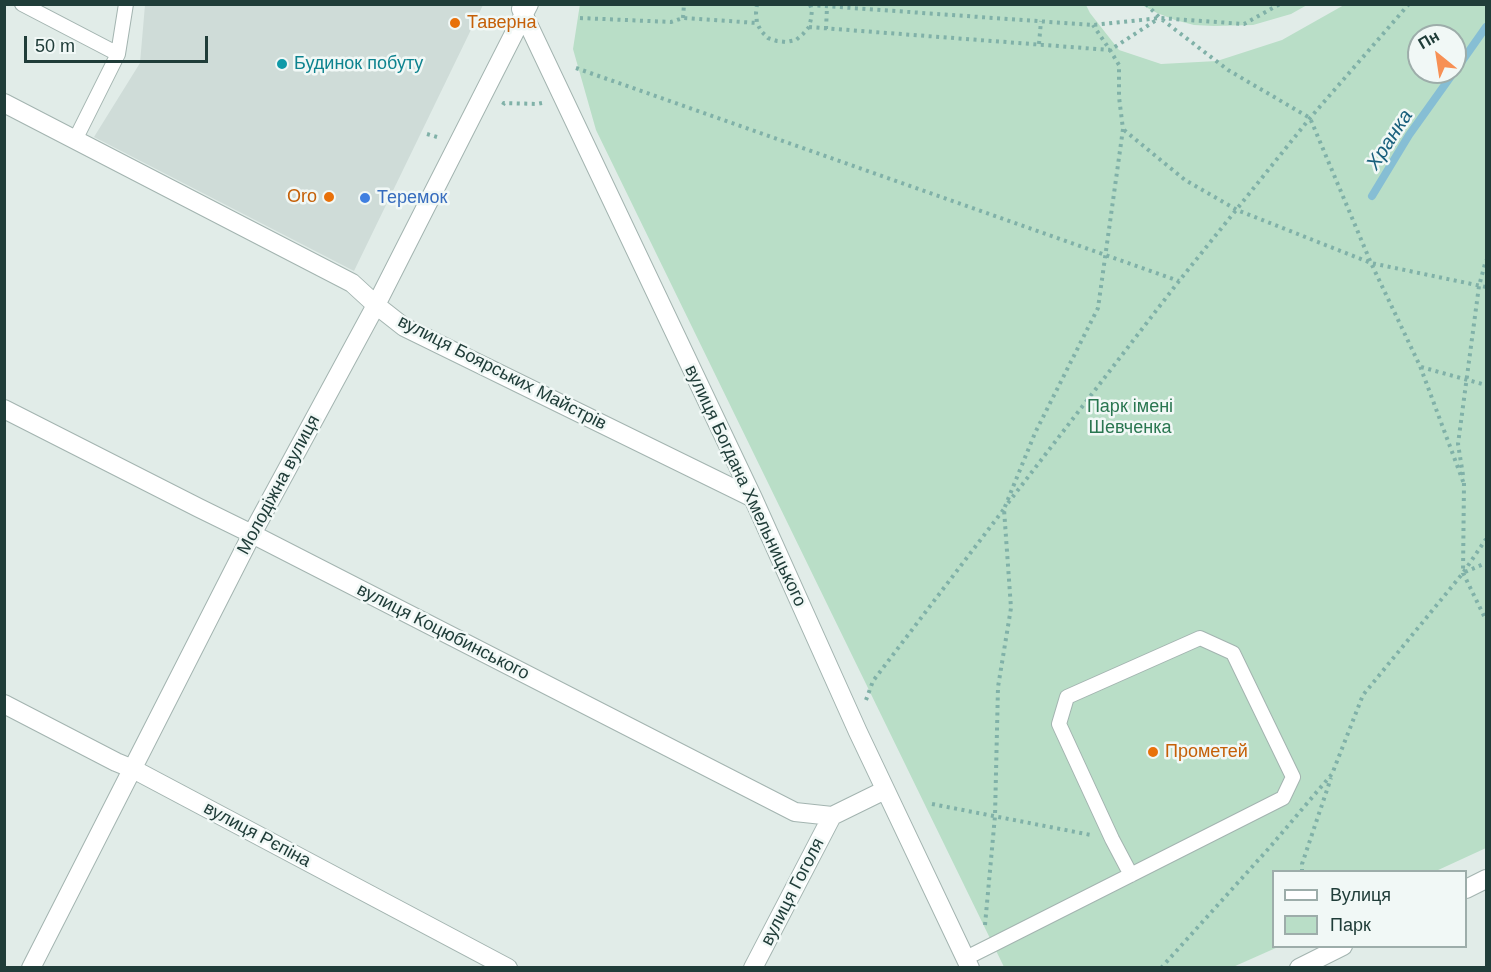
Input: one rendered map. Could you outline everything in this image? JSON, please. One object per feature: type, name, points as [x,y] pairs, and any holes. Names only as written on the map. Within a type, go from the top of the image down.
[{"type":"street","name":"вулиця Богдана Хмельницького","points":[[524,8],[562,98],[753,498],[858,732],[968,963]]},
{"type":"street","name":"Молодіжна вулиця","points":[[31,968],[252,534],[376,305],[459,143],[524,8]]},
{"type":"street","name":"вулиця Боярських Майстрів","points":[[4,104],[352,283],[404,327],[753,498]]},
{"type":"street","name":"вулиця Коцюбинського","points":[[4,409],[795,812],[832,816]]},
{"type":"street","name":"вулиця Рєпіна","points":[[4,705],[132,769],[508,968]]},
{"type":"street","points":[[832,816],[885,790]]},
{"type":"street","name":"вулиця Гоголя","points":[[753,968],[832,816]]},
{"type":"street","points":[[1467,888],[1486,879]]},
{"type":"street","points":[[1307,966],[1339,948]]},
{"type":"lane","points":[[22,4],[118,54]]},
{"type":"lane","points":[[75,140],[118,54],[126,4]]},
{"type":"lane","points":[[968,963],[1131,874],[1283,798],[1293,777],[1233,653],[1200,638],[1067,697],[1059,724],[1112,839],[1131,874]]},
{"type":"path","points":[[683,18],[684,4]]},
{"type":"path","points":[[757,4],[757,23],[761,31],[768,38],[786,42],[796,40],[809,27],[812,10],[810,5],[1093,25],[1160,18],[1244,24],[1280,4]]},
{"type":"path","points":[[1146,4],[1160,18],[1228,70],[1310,118],[1371,263],[1420,366],[1464,484]]},
{"type":"path","points":[[858,732],[873,681],[1179,281],[1310,118],[1409,4]]},
{"type":"path","points":[[826,29],[828,7]]},
{"type":"path","points":[[580,18],[671,22],[683,18],[757,23]]},
{"type":"path","points":[[809,27],[1110,50],[1160,18]]},
{"type":"path","points":[[1039,44],[1041,21]]},
{"type":"path","points":[[985,925],[995,816],[998,687],[1011,608],[1004,509],[1035,433],[1098,308],[1123,129],[1119,97],[1119,65],[1093,25]]},
{"type":"path","points":[[576,68],[1179,281]]},
{"type":"path","points":[[499,113],[504,103],[537,104],[562,98]]},
{"type":"path","points":[[1123,129],[1185,180],[1238,210],[1371,263],[1486,287]]},
{"type":"path","points":[[427,134],[459,143]]},
{"type":"path","points":[[1486,260],[1479,286],[1458,444],[1464,484],[1463,573],[1486,620]]},
{"type":"path","points":[[1420,366],[1486,385]]},
{"type":"path","points":[[1302,870],[1332,774],[1363,695],[1463,573],[1486,539]]},
{"type":"path","points":[[1463,573],[1486,563]]},
{"type":"path","points":[[1161,968],[1332,774]]},
{"type":"path","points":[[932,804],[1112,839]]},
{"type":"shaded area","points":[[145,5],[483,5],[354,271],[94,137],[140,63]]},
{"type":"green space","name":"Парк імені Шевченка","points":[[580,4],[1086,5],[1119,50],[1161,64],[1217,61],[1282,40],[1344,5],[1486,5],[1486,848],[1438,870],[1272,870],[1272,948],[1276,948],[1233,967],[1004,967],[596,130],[573,49]]},
{"type":"green space","points":[[1142,5],[1307,5],[1291,14],[1253,25],[1214,26],[1194,25],[1175,20]]},
{"type":"waterway","name":"Хранка","points":[[1467,54],[1486,27]]},
{"type":"waterway","name":"Хранка","points":[[1372,196],[1409,135],[1445,84]]},
{"type":"place","name":"Таверна","points":[[455,23]]},
{"type":"place","name":"Будинок побуту","points":[[282,64]]},
{"type":"place","name":"Oro","points":[[329,197]]},
{"type":"place","name":"Теремок","points":[[365,198]]},
{"type":"place","name":"Прометей","points":[[1153,752]]}]
